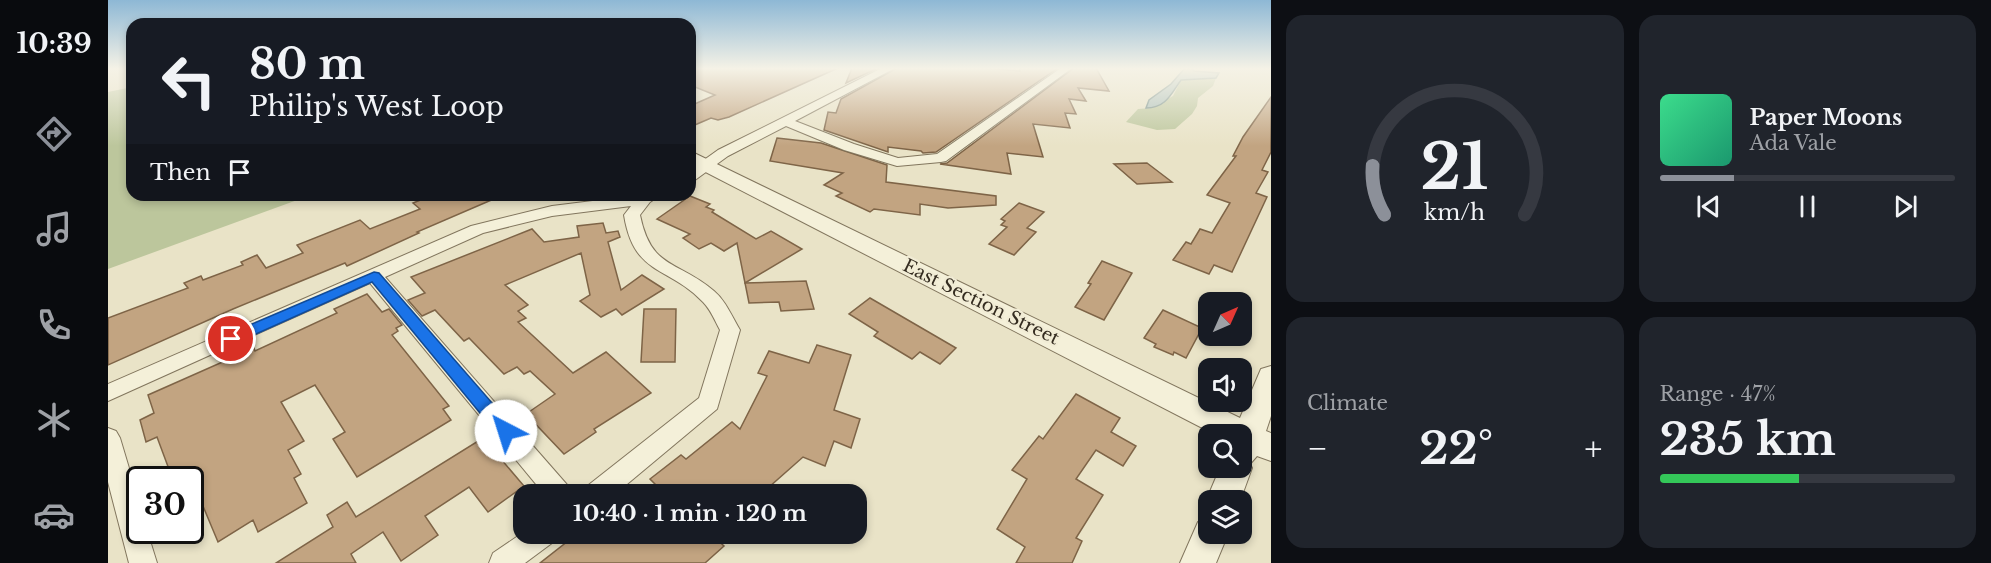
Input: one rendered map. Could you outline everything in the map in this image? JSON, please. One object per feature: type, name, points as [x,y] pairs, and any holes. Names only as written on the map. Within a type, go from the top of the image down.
[{"type":"street","points":[[696,166],[837,94]]},
{"type":"street","points":[[784,121],[849,147],[897,162],[941,158],[1030,94]]},
{"type":"street","name":"East Section Street","points":[[696,167],[1254,446]]},
{"type":"street","points":[[108,393],[477,229],[552,211],[621,201]]},
{"type":"street","points":[[609,484],[709,403],[730,330],[709,296],[643,253],[634,232],[633,215],[645,201]]},
{"type":"street","points":[[374,276],[551,484]]},
{"type":"street","points":[[1254,446],[1271,377]]},
{"type":"street","points":[[108,438],[143,563]]},
{"type":"street","points":[[503,563],[529,544]]},
{"type":"street","points":[[1198,563],[1206,544]]},
{"type":"green space","points":[[108,94],[126,94],[126,201],[295,201],[108,269]]},
{"type":"green space","points":[[1203,94],[1198,98],[1197,106],[1192,114],[1175,129],[1157,130],[1126,122],[1138,109],[1151,108],[1173,96]]},
{"type":"water","points":[[1157,94],[1171,94],[1158,106],[1146,108],[1149,100]]},
{"type":"building","points":[[713,94],[780,94],[729,117],[718,120],[711,118],[696,124],[696,103],[715,95]]},
{"type":"building","points":[[850,94],[1020,94],[936,152],[923,153],[888,147],[888,152],[824,130],[828,112],[836,113],[841,99]]},
{"type":"building","points":[[1039,94],[1082,94],[1086,101],[1069,99],[1076,114],[1065,113],[1070,128],[1033,124],[1043,157],[1007,153],[1011,174],[940,164],[947,163]]},
{"type":"building","points":[[1271,97],[1271,152],[1262,170],[1268,172],[1256,193],[1267,197],[1232,272],[1214,265],[1209,274],[1173,260],[1186,242],[1191,244],[1200,229],[1212,233],[1230,203],[1207,195],[1236,156],[1233,156],[1243,137]]},
{"type":"building","points":[[777,138],[821,143],[887,165],[886,182],[996,196],[996,205],[948,208],[920,204],[920,215],[874,209],[870,212],[836,196],[842,193],[824,185],[843,173],[770,161]]},
{"type":"building","points":[[1147,163],[1172,182],[1137,184],[1114,164]]},
{"type":"building","points":[[696,198],[710,204],[706,207],[714,210],[712,212],[756,239],[771,231],[802,249],[745,283],[737,243],[724,251],[711,243],[699,249],[683,238],[690,234],[657,219],[683,201],[696,201]]},
{"type":"building","points":[[418,201],[489,201],[347,266],[345,263],[233,309],[108,365],[108,318],[188,288],[184,283],[201,276],[203,280],[243,265],[241,262],[257,255],[266,268],[303,253],[297,245],[360,220],[370,229],[420,209],[413,203]]},
{"type":"building","points":[[1019,203],[1044,212],[1027,228],[1036,232],[1014,255],[989,244],[1007,227],[1001,225],[1005,221],[1001,219]]},
{"type":"building","points":[[603,223],[606,233],[618,231],[620,237],[608,242],[621,290],[642,275],[664,289],[622,315],[616,309],[601,317],[580,301],[590,295],[581,253],[505,285],[528,305],[518,311],[526,318],[518,322],[573,373],[606,352],[651,393],[594,429],[596,432],[564,454],[526,414],[555,394],[530,371],[524,374],[517,367],[504,374],[469,338],[464,341],[435,310],[422,316],[408,300],[425,293],[411,277],[532,229],[544,242],[579,237],[577,226]]},
{"type":"building","points":[[1102,261],[1132,273],[1104,320],[1075,307],[1091,284],[1088,283]]},
{"type":"building","points":[[806,281],[814,309],[781,311],[779,302],[749,303],[745,283]]},
{"type":"building","points":[[367,294],[382,312],[389,309],[402,325],[396,328],[398,331],[392,335],[449,406],[443,409],[451,420],[357,477],[333,439],[345,432],[315,385],[281,402],[304,441],[288,450],[301,474],[294,478],[307,503],[258,532],[253,520],[218,542],[204,509],[204,466],[168,466],[157,437],[146,442],[140,420],[154,413],[148,395],[254,348],[255,351],[337,313],[334,309]]},
{"type":"building","points":[[870,298],[956,348],[940,364],[920,352],[912,359],[874,336],[878,332],[849,314]]},
{"type":"building","points":[[644,309],[676,309],[675,362],[641,362]]},
{"type":"building","points":[[1163,310],[1198,326],[1198,336],[1186,358],[1154,347],[1156,344],[1144,338]]},
{"type":"building","points":[[817,345],[851,355],[834,410],[860,419],[851,448],[834,441],[825,466],[803,457],[772,484],[655,484],[650,479],[681,455],[686,459],[732,422],[740,429],[767,376],[758,373],[769,351],[809,363]]},
{"type":"building","points":[[1076,394],[1120,418],[1111,432],[1136,446],[1123,466],[1096,450],[1076,479],[1103,495],[1076,538],[1082,541],[1072,563],[1016,563],[1025,547],[997,529],[1027,479],[1012,470],[1039,436],[1043,439]]},
{"type":"building","points":[[483,438],[522,484],[513,484],[513,494],[488,512],[469,487],[425,516],[438,535],[401,561],[383,532],[351,554],[356,563],[276,563],[333,527],[327,515],[347,502],[356,517]]},
{"type":"building","points":[[564,544],[722,544],[724,546],[705,563],[540,563]]},
{"type":"route","points":[[231,339],[374,276],[506,431]]}]
